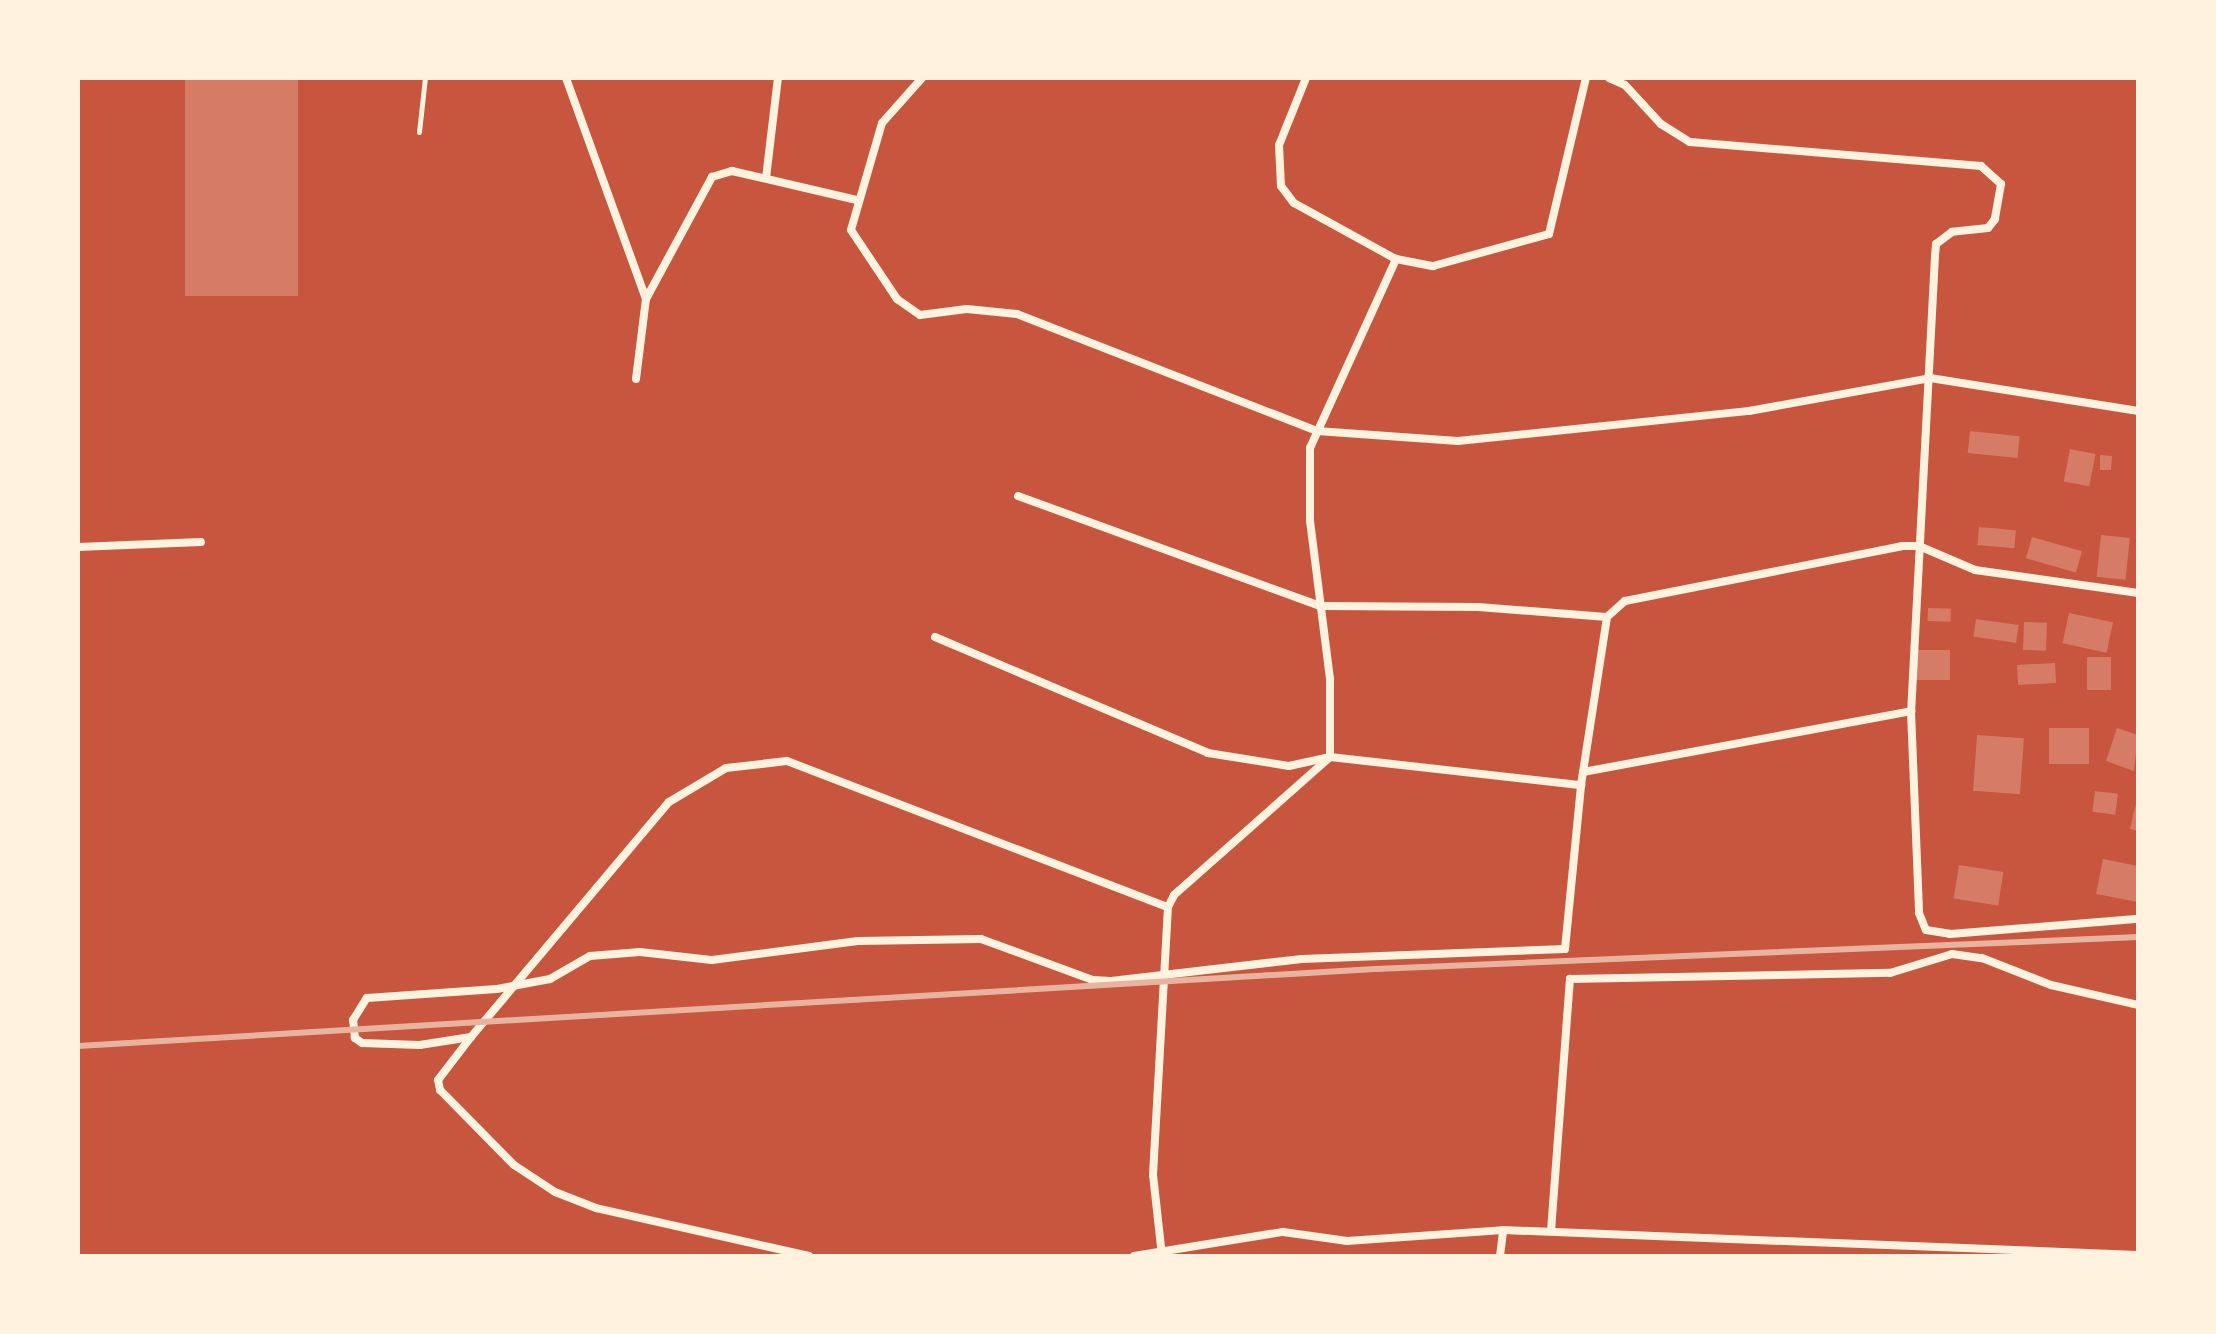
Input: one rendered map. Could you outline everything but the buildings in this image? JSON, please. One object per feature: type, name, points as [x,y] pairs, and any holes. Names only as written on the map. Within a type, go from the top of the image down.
[{"type":"street","points":[[566,78],[646,299]]},
{"type":"street","points":[[766,178],[778,78]]},
{"type":"street","points":[[922,78],[882,123],[857,200],[851,230],[897,299],[920,315],[967,309],[1017,314],[1317,431],[1458,441],[1749,411],[1930,378],[2138,411]]},
{"type":"street","points":[[1306,78],[1279,145],[1281,186],[1294,203],[1396,259],[1433,266],[1549,234],[1586,78]]},
{"type":"street","points":[[1609,78],[1625,85],[1661,124],[1690,142],[1981,166],[2001,184],[1995,219],[1988,228],[1952,232],[1936,244],[1911,711],[1919,913],[1926,930],[1950,934],[2138,919]]},
{"type":"street","points":[[636,379],[646,299],[712,177],[732,171],[857,200]]},
{"type":"street","points":[[1161,1252],[1153,1175],[1168,907],[1174,895],[1330,757],[1330,679],[1310,521],[1310,448],[1396,259]]},
{"type":"street","points":[[1018,496],[1321,606],[1478,607],[1607,617]]},
{"type":"street","points":[[78,547],[201,542]]},
{"type":"street","points":[[471,1037],[420,1045],[362,1043],[355,1038],[353,1020],[358,1006],[378,996],[514,986],[550,979],[590,956],[640,952],[712,960],[907,938],[1007,945],[1093,980],[1302,959],[1565,949],[1581,785],[1607,617],[1625,601],[1919,546],[1975,570],[2138,593]]},
{"type":"street","points":[[935,637],[1208,753],[1289,766],[1330,757],[1581,785]]},
{"type":"street","points":[[1583,772],[1911,711]]},
{"type":"street","points":[[809,1256],[596,1208],[555,1192],[514,1165],[440,1090],[438,1080],[471,1037],[669,802],[726,768],[787,761],[1168,907]]},
{"type":"street","points":[[1950,934],[1952,954]]},
{"type":"street","points":[[1551,1231],[1570,979],[1666,973],[1890,973],[1952,954],[1982,958],[2051,985],[2138,1005]]},
{"type":"street","points":[[1500,1256],[1503,1230]]},
{"type":"street","points":[[1134,1256],[1283,1232],[1347,1241],[1503,1230],[2084,1256],[2138,1255]]},
{"type":"lane","points":[[419,132],[425,78]]},
{"type":"railway","points":[[78,1046],[1375,969],[2138,937]]}]
